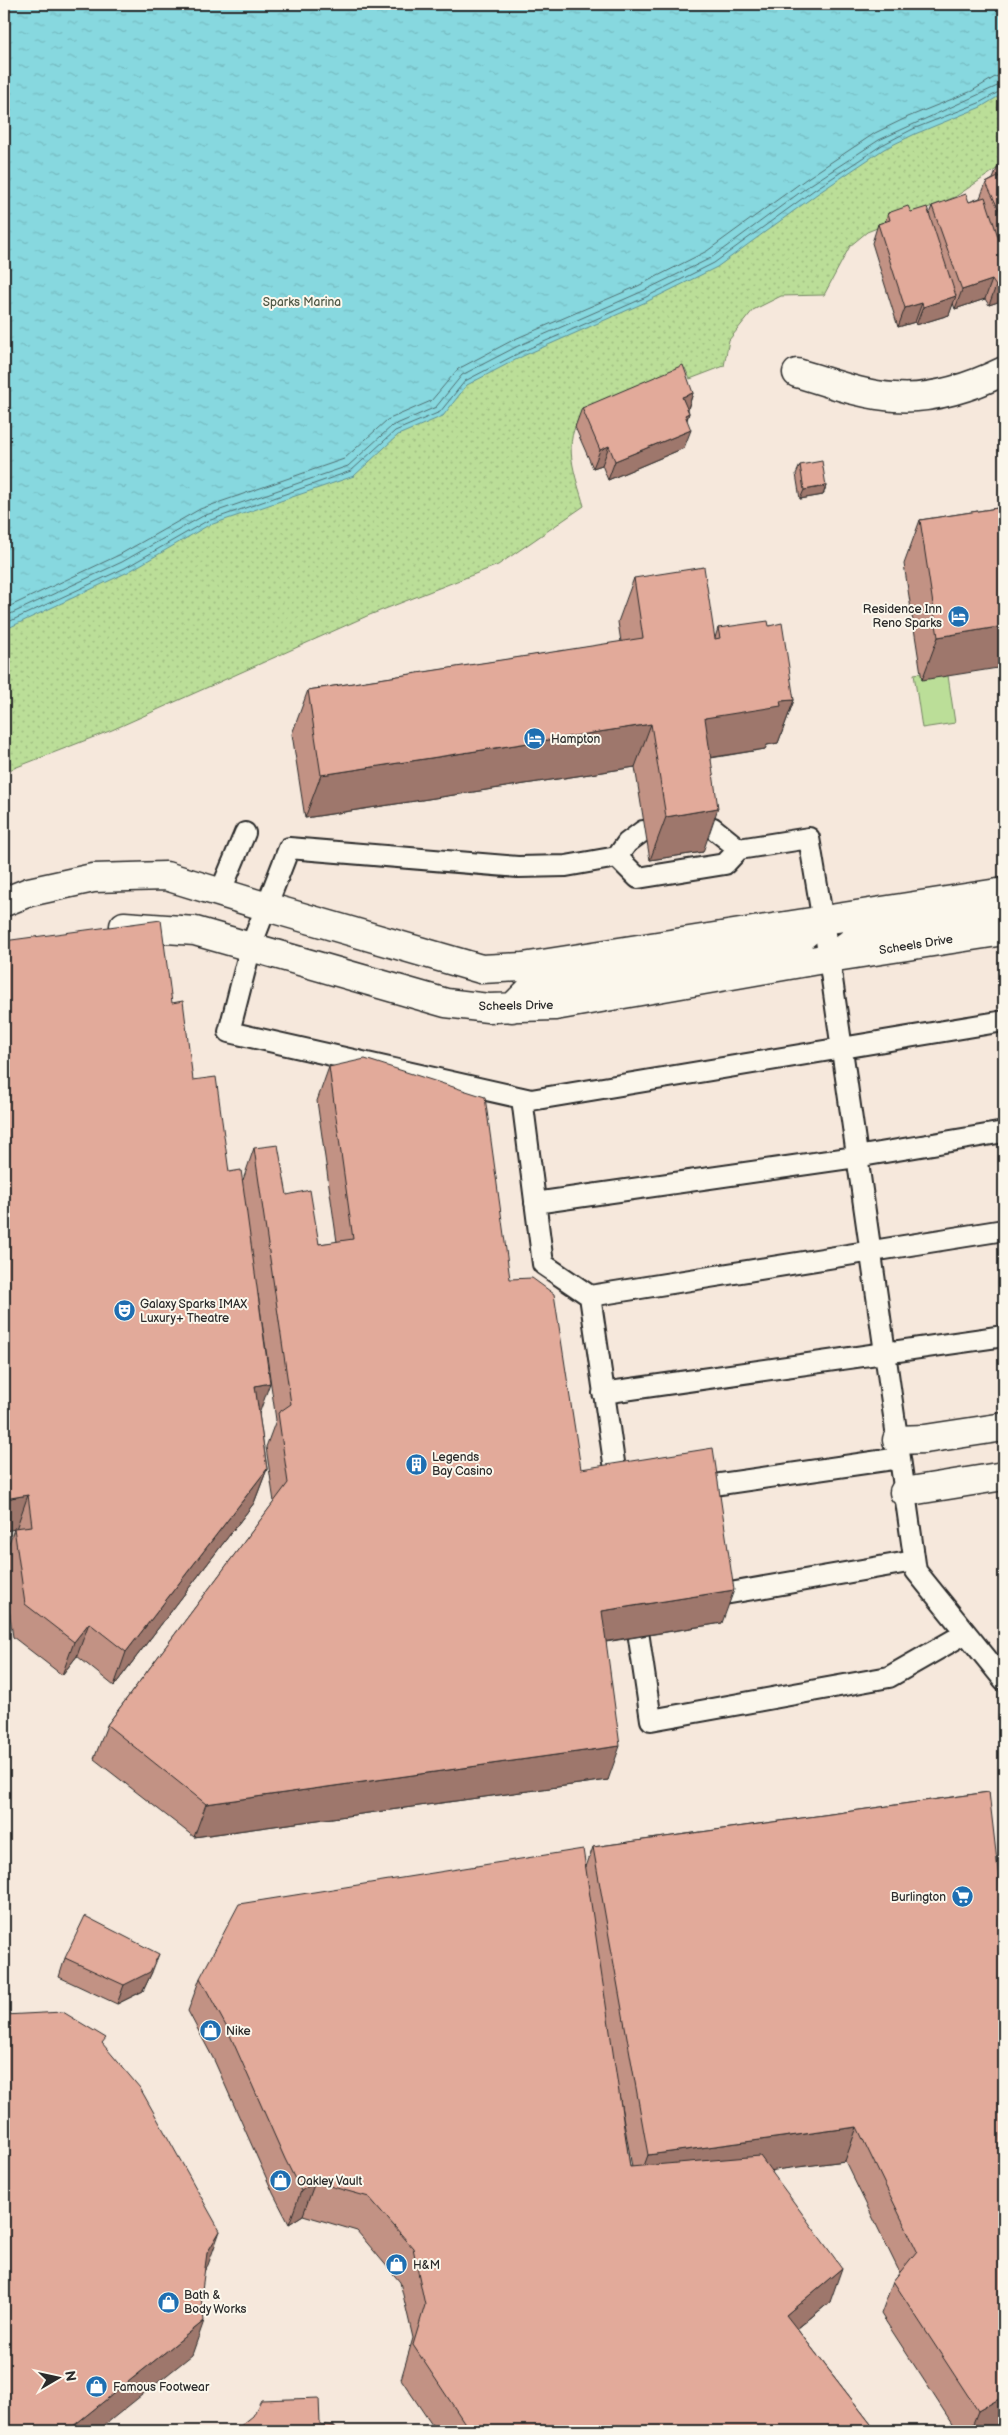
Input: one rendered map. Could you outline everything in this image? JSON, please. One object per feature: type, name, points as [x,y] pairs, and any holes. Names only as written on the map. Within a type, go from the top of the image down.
[{"type":"street","points":[[798,373],[872,394],[895,398],[928,396],[955,390],[1004,371]]},
{"type":"street","points":[[4,902],[29,892],[93,878],[166,876],[481,969],[523,967],[1004,892]]},
{"type":"street","points":[[829,958],[864,932],[1004,911]]},
{"type":"street","points":[[512,1008],[531,989],[789,947],[822,919]]},
{"type":"street","name":"Scheels Drive","points":[[101,929],[121,926],[195,931],[446,1004],[488,1008],[555,1006],[829,958],[1004,931]]},
{"type":"street","points":[[899,1449],[925,1439],[1004,1427]]},
{"type":"street","points":[[904,1492],[1004,1476]]},
{"type":"lane","points":[[692,821],[713,828],[739,849]]},
{"type":"lane","points":[[642,831],[627,843],[617,857],[566,866],[518,867],[289,848],[251,946],[229,1032],[531,1100],[840,1047],[1004,1022]]},
{"type":"lane","points":[[220,892],[245,833]]},
{"type":"lane","points":[[617,857],[638,878],[725,864],[739,849],[809,838],[829,958],[840,1047],[916,1571],[1004,1680]]},
{"type":"lane","points":[[522,1098],[543,1264],[590,1296],[1004,1230]]},
{"type":"lane","points":[[535,1203],[856,1157],[1004,1132]]},
{"type":"lane","points":[[590,1296],[603,1393],[626,1501]]},
{"type":"lane","points":[[603,1393],[884,1355],[1004,1336]]},
{"type":"lane","points":[[677,1491],[899,1449]]},
{"type":"lane","points":[[692,1599],[914,1561]]},
{"type":"lane","points":[[640,1602],[651,1720],[889,1677],[966,1633]]},
{"type":"green space","name":"Sparks Marina","points":[[4,4],[1004,4],[1004,164],[955,197],[867,232],[850,246],[824,295],[781,296],[753,310],[729,340],[724,366],[690,379],[685,368],[583,415],[576,425],[571,447],[574,471],[584,506],[498,565],[367,616],[112,730],[4,772]]},
{"type":"green space","points":[[947,669],[955,723],[922,728],[914,674]]},
{"type":"water","name":"Sparks Marina","points":[[4,4],[1004,4],[1004,93],[981,107],[884,149],[817,194],[717,267],[646,302],[523,356],[467,385],[443,416],[398,435],[354,476],[207,526],[128,572],[4,630]]},
{"type":"building","points":[[1004,163],[1004,220],[986,183],[1002,175],[998,166]]},
{"type":"building","points":[[966,194],[969,202],[985,197],[1004,255],[1004,284],[996,286],[992,280],[962,290],[932,206]]},
{"type":"building","points":[[908,206],[911,212],[927,207],[956,296],[923,307],[922,303],[905,308],[878,224],[890,220],[888,213]]},
{"type":"building","points":[[683,365],[693,393],[682,397],[689,413],[685,415],[691,430],[615,461],[609,446],[600,450],[582,408]]},
{"type":"building","points":[[822,461],[826,486],[804,490],[800,465]]},
{"type":"building","points":[[1004,507],[1004,626],[938,637],[920,520]]},
{"type":"building","points":[[704,567],[715,639],[720,638],[718,628],[768,621],[769,626],[782,623],[794,700],[780,701],[781,706],[705,718],[718,808],[666,817],[651,724],[321,775],[308,690],[643,638],[634,578]]},
{"type":"building","name":"Galaxy Sparks IMAX Luxury+ Theatre","points":[[161,920],[172,1003],[183,1001],[193,1080],[216,1077],[229,1172],[241,1170],[270,1383],[255,1386],[267,1469],[126,1652],[89,1623],[74,1642],[25,1604],[14,1528],[32,1526],[28,1495],[5,1499],[4,941]]},
{"type":"building","name":"Legends Bay Casino","points":[[365,1059],[485,1097],[510,1279],[532,1278],[554,1294],[581,1469],[713,1448],[734,1590],[602,1611],[620,1746],[206,1804],[107,1725],[288,1483],[278,1413],[291,1404],[254,1148],[278,1145],[287,1195],[310,1190],[319,1244],[353,1239],[329,1067]]},
{"type":"building","points":[[989,1792],[1004,1922],[1004,2396],[978,2411],[893,2281],[917,2251],[857,2127],[648,2155],[593,1847]]},
{"type":"building","points":[[583,1849],[630,2167],[760,2156],[842,2268],[786,2315],[874,2428],[870,2431],[470,2431],[413,2345],[425,2305],[413,2248],[369,2197],[315,2182],[301,2191],[285,2159],[226,2026],[200,1978],[239,1904]]},
{"type":"building","points":[[85,1916],[159,1954],[150,1972],[124,1985],[65,1958]]},
{"type":"building","points":[[63,2012],[106,2038],[102,2043],[140,2088],[220,2231],[207,2253],[201,2297],[204,2321],[67,2431],[4,2431],[4,2015]]},
{"type":"building","points":[[319,2398],[320,2424],[334,2426],[337,2431],[234,2431],[253,2416],[261,2400]]},
{"type":"place","name":"Residence Inn Reno Sparks","points":[[958,616]]},
{"type":"place","name":"Hampton","points":[[535,739]]},
{"type":"place","name":"Galaxy Sparks IMAX Luxury+ Theatre","points":[[124,1311]]},
{"type":"place","name":"Legends Bay Casino","points":[[416,1464]]},
{"type":"place","name":"Burlington","points":[[962,1897]]},
{"type":"place","name":"Nike","points":[[210,2031]]},
{"type":"place","name":"Oakley Vault","points":[[281,2181]]},
{"type":"place","name":"H&M","points":[[397,2265]]},
{"type":"place","name":"Bath & Body Works","points":[[168,2302]]},
{"type":"place","name":"Famous Footwear","points":[[97,2387]]}]
